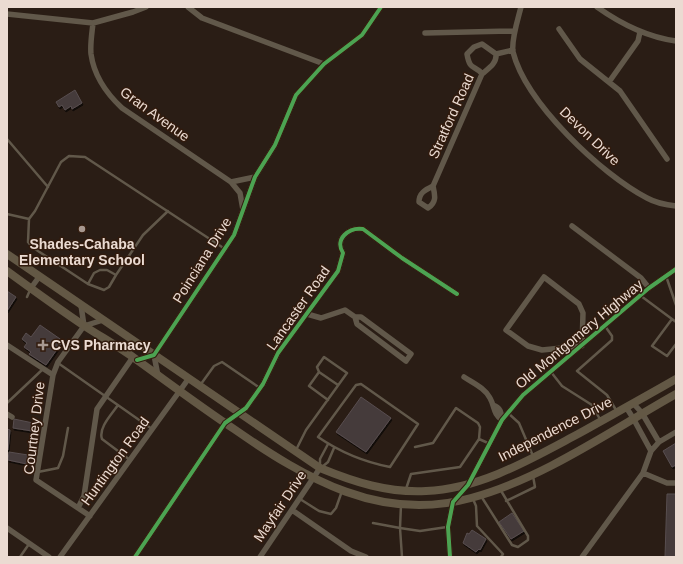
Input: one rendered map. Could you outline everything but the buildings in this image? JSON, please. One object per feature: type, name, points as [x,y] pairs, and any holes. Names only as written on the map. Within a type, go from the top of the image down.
[{"type":"main road","name":"Independence Drive","points":[[7,254],[295,452],[320,468],[364,485],[405,491],[426,491],[468,485],[534,457],[626,408],[676,379]]},
{"type":"main road","name":"Independence Drive","points":[[7,272],[84,326],[135,358],[158,377],[268,453],[313,479],[342,491],[375,501],[429,506],[476,497],[500,489],[533,475],[676,394]]},
{"type":"street","points":[[7,14],[93,22],[134,12],[146,7]]},
{"type":"street","points":[[188,7],[202,18],[324,64]]},
{"type":"street","name":"Poinciana Drive","points":[[154,355],[234,235],[256,177],[275,145],[296,95],[324,64],[362,35],[381,7]]},
{"type":"street","name":"Devon Drive","points":[[521,7],[515,31],[513,50],[522,74],[542,105],[571,139],[625,184],[648,199],[665,205],[676,206]]},
{"type":"street","points":[[597,7],[617,21],[640,32],[676,41]]},
{"type":"street","name":"Gran Avenue","points":[[93,22],[91,54],[98,78],[108,95],[122,108],[231,182],[240,193],[243,212]]},
{"type":"street","points":[[559,29],[580,59],[620,91],[667,159]]},
{"type":"street","points":[[425,33],[515,31]]},
{"type":"street","points":[[609,82],[638,41],[640,32]]},
{"type":"street","points":[[482,74],[480,71],[473,68],[468,62],[467,54],[474,47],[482,44],[496,54],[513,50]]},
{"type":"street","name":"Stratford Road","points":[[433,186],[482,74],[497,59],[496,54]]},
{"type":"street","points":[[231,182],[256,177]]},
{"type":"street","name":"Old Montgomery Highway","points":[[572,226],[641,278],[650,288]]},
{"type":"street","name":"Lancaster Road","points":[[135,557],[225,424],[246,408],[260,388],[278,353],[338,271],[343,253],[340,248],[343,235],[349,230],[356,228],[363,229],[402,258],[457,294]]},
{"type":"street","name":"Old Montgomery Highway","points":[[453,502],[468,485],[488,443],[502,420],[523,395],[650,288],[676,269]]},
{"type":"street","points":[[31,288],[39,277]]},
{"type":"street","name":"Old Montgomery Highway","points":[[544,277],[579,304],[583,313],[582,346],[542,350],[528,346],[506,330],[544,277]]},
{"type":"street","points":[[81,305],[84,326],[103,320]]},
{"type":"street","points":[[307,314],[321,318],[344,310],[355,317],[361,317],[411,354],[406,361],[357,324],[355,317]]},
{"type":"street","name":"Courtney Drive","points":[[84,326],[58,362],[53,375],[36,480],[90,516]]},
{"type":"street","points":[[378,340],[382,333]]},
{"type":"street","points":[[7,345],[53,375]]},
{"type":"street","points":[[78,508],[84,496],[97,408],[135,358],[154,355],[158,377]]},
{"type":"street","points":[[464,377],[487,393],[497,417],[502,420]]},
{"type":"street","name":"Huntington Road","points":[[60,557],[189,378]]},
{"type":"street","points":[[634,403],[642,413],[659,442]]},
{"type":"street","points":[[626,408],[651,451]]},
{"type":"street","points":[[582,557],[643,473],[651,451],[659,442],[676,432]]},
{"type":"street","name":"Mayfair Drive","points":[[261,557],[320,468]]},
{"type":"street","points":[[643,473],[667,483],[676,483]]},
{"type":"street","points":[[450,557],[448,527],[453,502]]},
{"type":"street","points":[[292,510],[351,551],[366,557]]},
{"type":"street","points":[[7,528],[49,557]]},
{"type":"lane","points":[[7,139],[48,187]]},
{"type":"lane","points":[[168,211],[143,235],[107,289],[100,289],[88,284],[32,247],[28,242],[29,219],[36,211],[62,162],[69,156],[85,157],[168,211],[225,249]]},
{"type":"lane","points":[[7,214],[29,219]]},
{"type":"lane","points":[[88,284],[94,273],[100,270],[107,270],[116,275]]},
{"type":"lane","points":[[666,276],[676,305]]},
{"type":"lane","points":[[27,297],[31,288]]},
{"type":"lane","points":[[641,296],[676,322]]},
{"type":"lane","points":[[672,319],[652,346],[667,356],[676,344]]},
{"type":"lane","points":[[605,326],[612,336],[612,340],[577,371],[607,395],[617,412]]},
{"type":"lane","points":[[295,452],[306,430],[347,373],[324,357],[317,367],[319,372],[338,385]]},
{"type":"lane","points":[[58,362],[152,429]]},
{"type":"lane","points":[[200,386],[210,370],[218,363],[228,366],[260,388]]},
{"type":"lane","points":[[7,403],[43,368]]},
{"type":"lane","points":[[319,372],[309,386],[328,400]]},
{"type":"lane","points":[[551,372],[562,386],[592,405],[601,421]]},
{"type":"lane","points":[[361,384],[418,424],[390,467],[368,463],[328,444],[318,437],[356,385],[361,384]]},
{"type":"lane","points":[[118,405],[102,430],[101,436],[102,439],[130,460]]},
{"type":"lane","points":[[405,491],[411,474],[460,467],[478,439],[480,427],[478,423],[456,408],[433,443],[415,447]]},
{"type":"lane","points":[[508,412],[519,423],[534,457]]},
{"type":"lane","points":[[38,472],[58,468],[64,456],[68,428]]},
{"type":"lane","points":[[478,439],[488,443]]},
{"type":"lane","points":[[320,468],[320,459],[328,444]]},
{"type":"lane","points":[[320,468],[328,462],[334,448]]},
{"type":"lane","points":[[506,501],[535,487],[533,475]]},
{"type":"lane","points":[[476,497],[512,545],[518,547],[528,540],[528,536],[500,489]]},
{"type":"lane","points":[[300,499],[319,511],[331,514],[336,508],[342,491]]},
{"type":"lane","points":[[476,497],[477,526],[503,554],[501,557]]},
{"type":"lane","points":[[401,504],[400,528],[402,557]]},
{"type":"lane","points":[[373,524],[420,531],[448,527]]},
{"type":"lane","points":[[20,557],[29,543]]},
{"type":"cycle path","points":[[137,360],[154,355],[234,235],[255,177],[275,145],[296,95],[324,64],[362,35],[381,7]]},
{"type":"cycle path","points":[[135,557],[225,423],[246,408],[263,384],[278,353],[338,271],[343,253],[340,243],[344,235],[353,230],[363,229],[402,258],[457,294]]},
{"type":"cycle path","points":[[450,557],[448,527],[453,502],[468,485],[502,420],[523,395],[649,288],[676,269]]},
{"type":"place","name":"Shades-Cahaba Elementary School","points":[[82,229]]},
{"type":"place","name":"CVS Pharmacy","points":[[43,345]]}]
